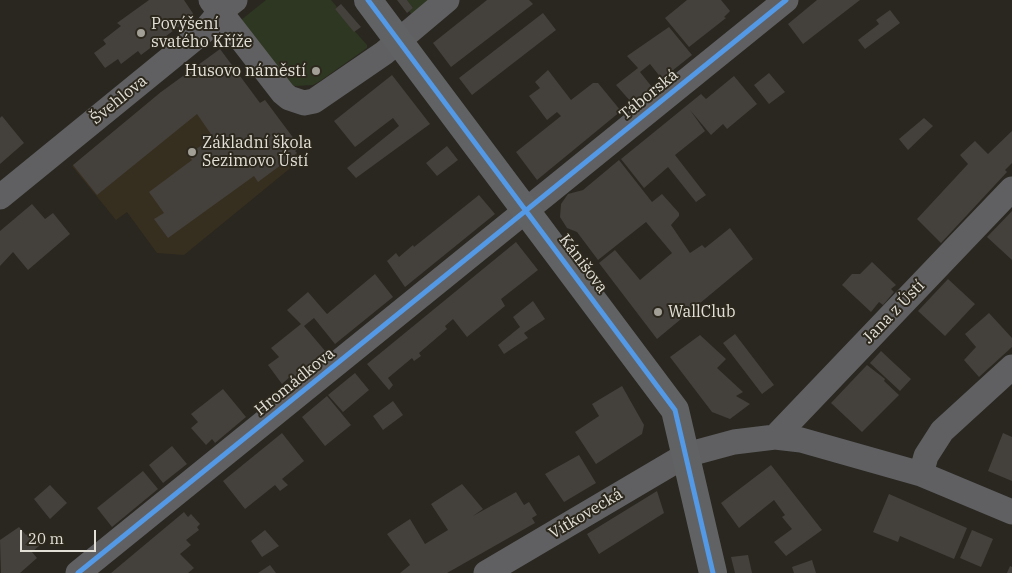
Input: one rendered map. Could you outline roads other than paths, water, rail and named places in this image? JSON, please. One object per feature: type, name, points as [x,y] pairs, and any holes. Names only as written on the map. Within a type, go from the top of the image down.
[{"type":"street","name":"Kánišova","points":[[368,0],[675,410],[713,573]]},
{"type":"street","points":[[222,4],[283,93],[289,98],[304,103],[314,101],[384,53],[447,0]]},
{"type":"street","name":"Táborská","points":[[527,210],[786,0]]},
{"type":"street","name":"Švehlova","points":[[0,197],[205,30],[222,4]]},
{"type":"street","name":"Jana z Ústí","points":[[776,437],[1012,188]]},
{"type":"street","name":"Hromádkova","points":[[78,573],[527,210]]},
{"type":"street","points":[[921,474],[926,456],[942,431],[1012,367]]},
{"type":"street","points":[[686,455],[734,442],[776,437],[801,440],[921,474],[1012,512]]},
{"type":"street","name":"Vítkovecká","points":[[486,573],[686,455]]},
{"type":"place","name":"Povýšení svatého Kříže","points":[[141,33]]},
{"type":"place","name":"Husovo náměstí","points":[[316,71]]},
{"type":"place","name":"Základní škola Sezimovo Ústí","points":[[192,152]]},
{"type":"place","name":"WallClub","points":[[658,312]]}]
